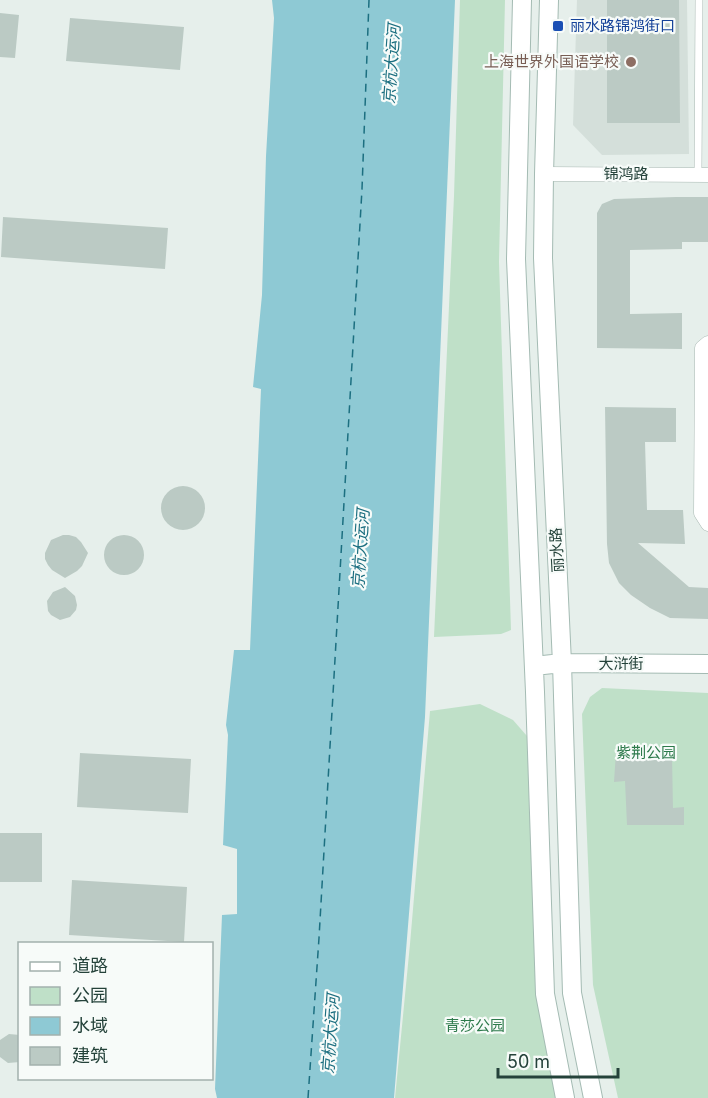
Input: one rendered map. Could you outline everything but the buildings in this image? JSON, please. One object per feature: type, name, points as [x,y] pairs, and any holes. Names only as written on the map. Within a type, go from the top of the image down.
[{"type":"main road","name":"丽水路","points":[[522,0],[516,260],[534,666],[544,994],[565,1098]]},
{"type":"main road","name":"丽水路","points":[[549,0],[544,270],[562,663],[572,993],[593,1098]]},
{"type":"main road","name":"大浒街","points":[[534,666],[562,663],[708,664]]},
{"type":"street","name":"锦鸿路","points":[[544,174],[703,174]]},
{"type":"street","points":[[708,344],[702,348],[705,439],[701,513],[708,524]]},
{"type":"lane","points":[[699,0],[703,174]]},
{"type":"shaded area","name":"上海世界外国语学校","points":[[577,0],[687,0],[689,154],[602,155],[573,125]]},
{"type":"green space","points":[[460,0],[505,0],[499,262],[511,630],[501,634],[434,637],[454,196]]},
{"type":"green space","name":"紫荆公园","points":[[602,688],[708,693],[708,1098],[618,1098],[593,985],[582,714],[590,697]]},
{"type":"green space","name":"青莎公园","points":[[480,704],[513,720],[527,736],[537,964],[559,1098],[395,1098],[430,711]]},
{"type":"water","name":"京杭大运河","points":[[272,0],[455,0],[425,717],[394,1098],[217,1098],[215,1089],[222,915],[237,914],[237,849],[223,845],[228,735],[226,725],[234,650],[250,650],[261,389],[253,387],[262,295],[266,156],[274,18]]},
{"type":"ferry route","points":[[308,1098],[362,189],[369,0]]},
{"type":"place","name":"丽水路锦鸿街口","points":[[558,26]]},
{"type":"place","name":"上海世界外国语学校","points":[[631,62]]}]
